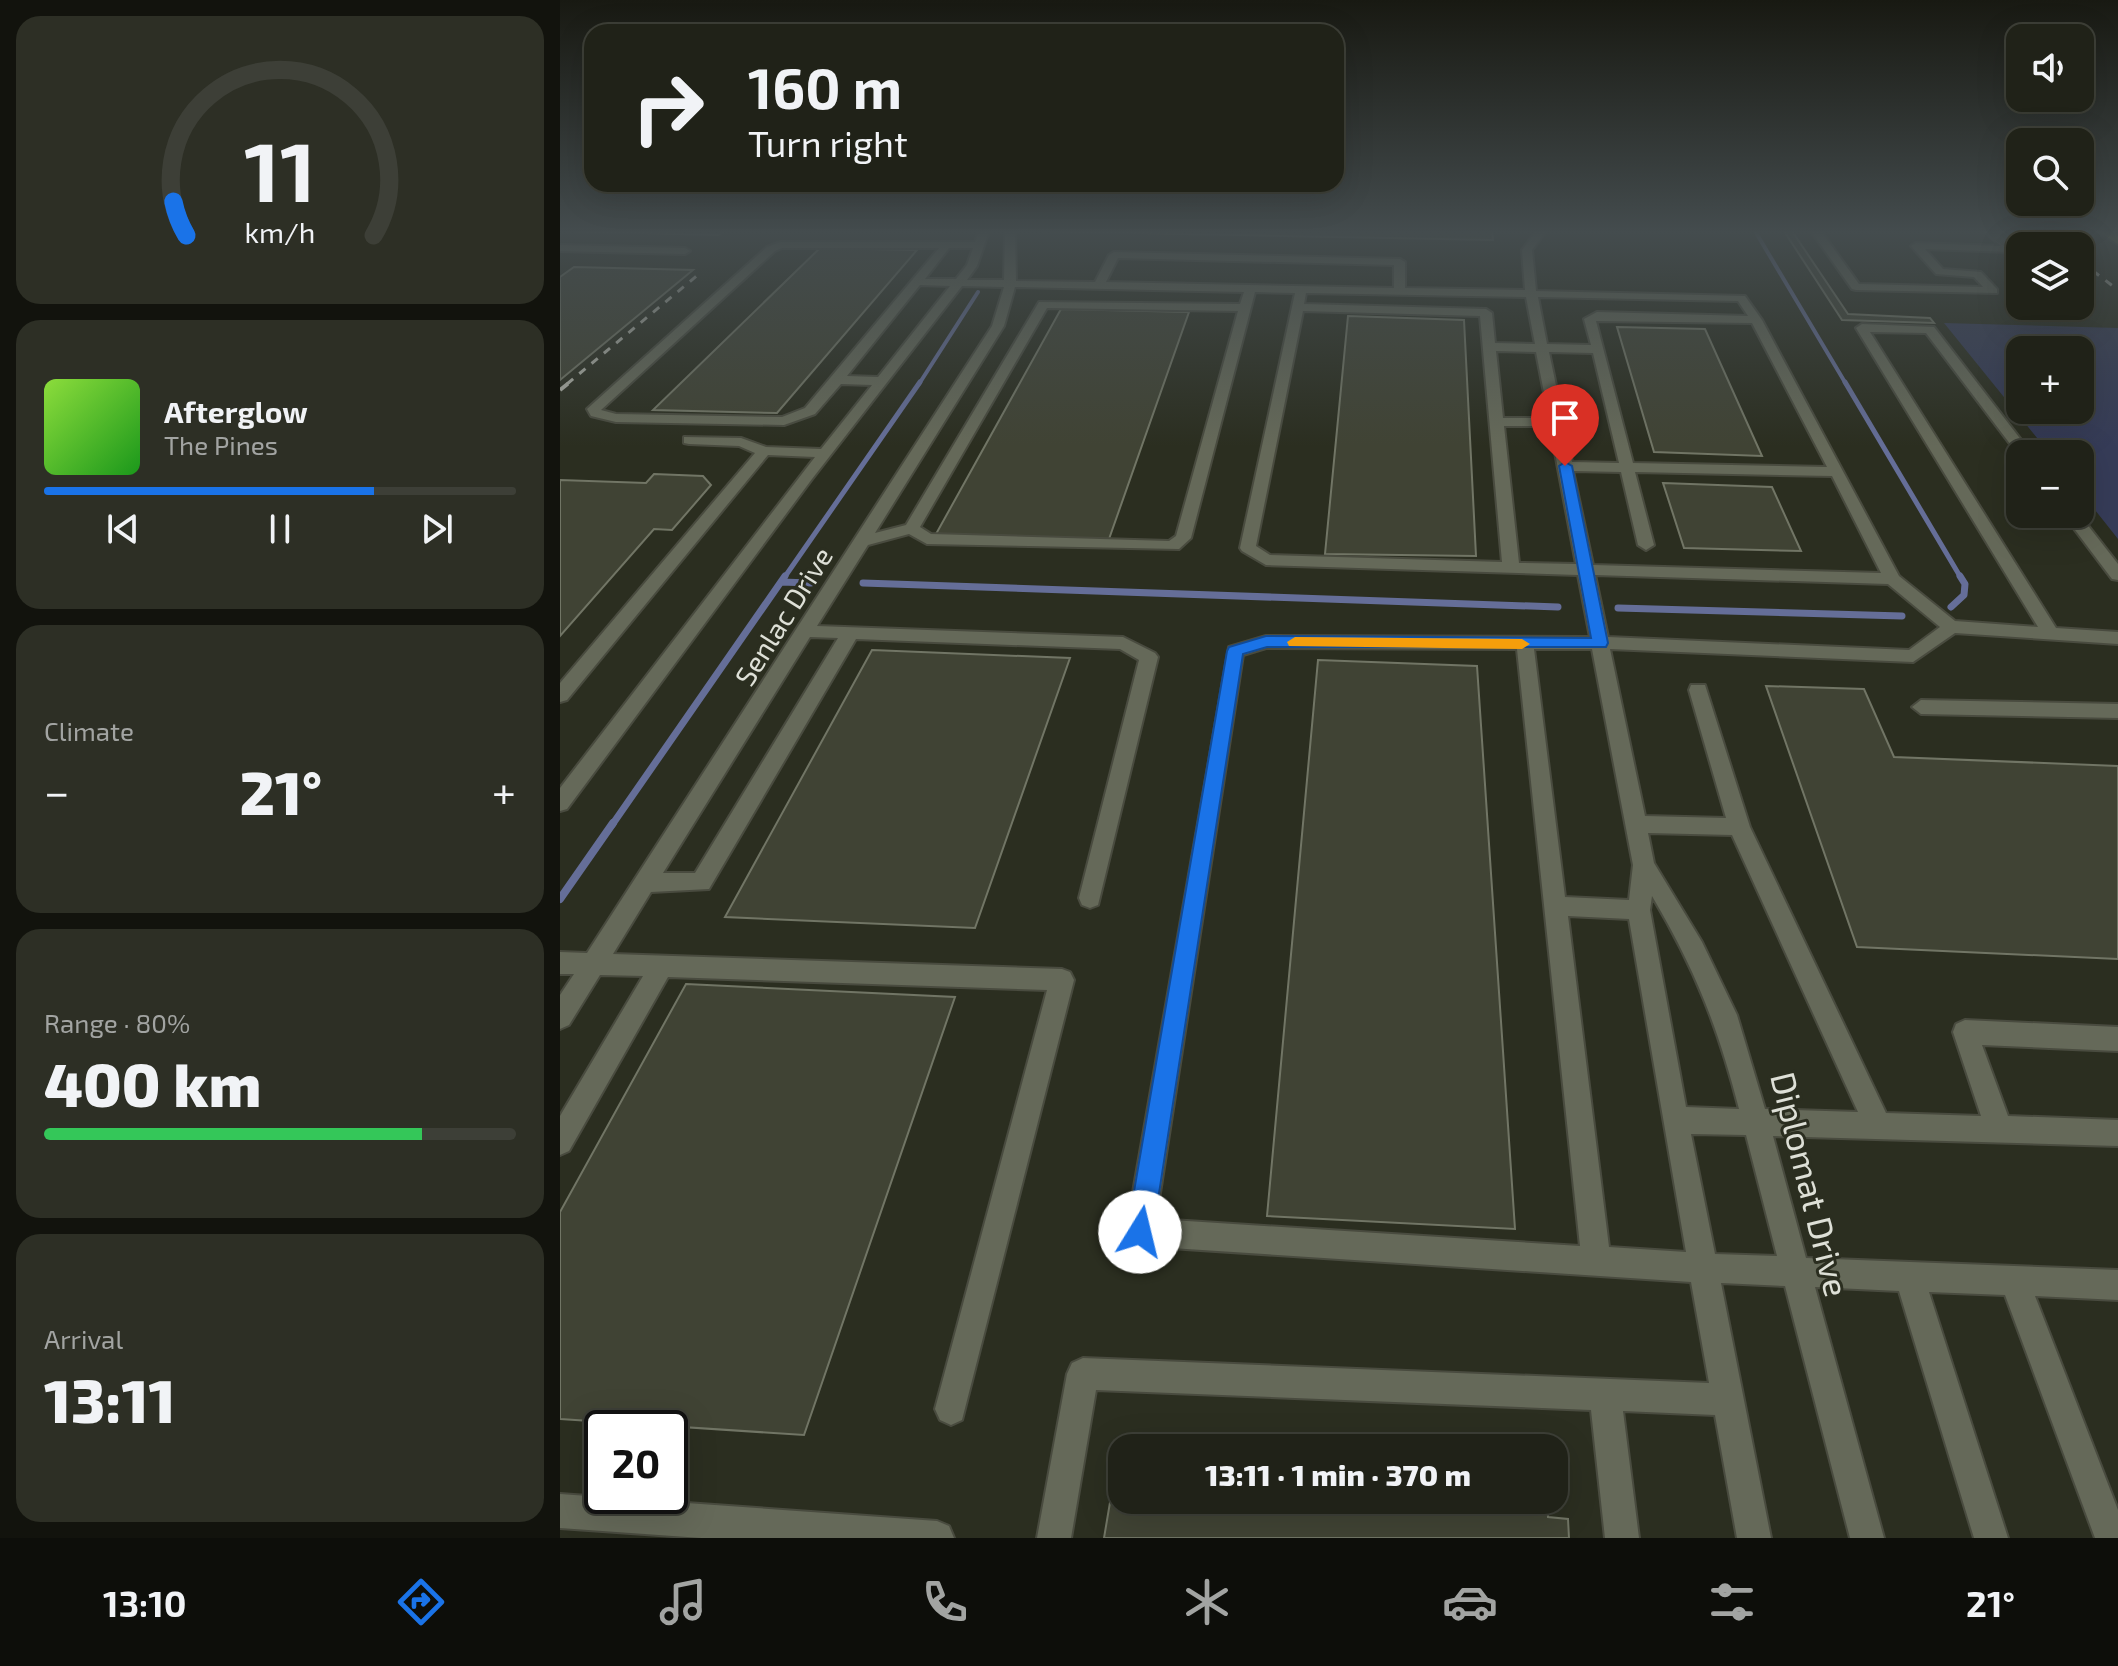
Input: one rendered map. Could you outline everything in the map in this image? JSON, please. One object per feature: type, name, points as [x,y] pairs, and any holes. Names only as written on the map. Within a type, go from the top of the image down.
[{"type":"street","points":[[712,303],[594,409],[596,413],[616,418],[775,422],[810,411],[901,303]]},
{"type":"street","name":"Senlac Drive","points":[[560,803],[826,453],[945,303]]},
{"type":"street","name":"Senlac Drive","points":[[560,1017],[993,334],[1008,303]]},
{"type":"street","points":[[912,528],[927,539],[1173,546],[1183,538],[1246,303]]},
{"type":"street","points":[[1299,303],[1248,548],[1266,560],[1892,579]]},
{"type":"street","name":"Diplomat Drive","points":[[1533,303],[1644,865],[1675,912],[1719,998],[1755,1120],[1793,1272],[1867,1538]]},
{"type":"street","points":[[1744,303],[1892,579],[1951,627],[2118,638]]},
{"type":"street","points":[[861,542],[912,528],[1043,304],[1245,308]]},
{"type":"street","points":[[1298,307],[1486,313],[1511,568]]},
{"type":"street","points":[[1646,545],[1590,319],[1597,316],[1756,320]]},
{"type":"street","points":[[2014,440],[1930,330],[1862,328],[2050,632]]},
{"type":"street","points":[[993,334],[1024,336]]},
{"type":"street","points":[[1489,347],[1598,349]]},
{"type":"street","points":[[837,380],[883,381]]},
{"type":"street","points":[[1496,422],[1556,422]]},
{"type":"street","points":[[689,440],[741,442],[764,451],[826,453]]},
{"type":"street","points":[[560,695],[764,451]]},
{"type":"street","points":[[1565,466],[1837,472]]},
{"type":"street","points":[[2082,528],[2118,575]]},
{"type":"street","points":[[1951,627],[1913,656],[1600,643],[1266,642],[1235,651],[1140,1232],[1703,1268],[2118,1285]]},
{"type":"street","points":[[805,631],[1123,643],[1149,657],[1090,898]]},
{"type":"street","points":[[645,883],[701,882],[851,632]]},
{"type":"street","points":[[1525,644],[1596,1261]]},
{"type":"street","points":[[1698,690],[1739,827],[1877,1123]]},
{"type":"street","points":[[1921,707],[2118,711]]},
{"type":"street","points":[[1634,824],[1739,827]]},
{"type":"street","name":"Diplomat Drive","points":[[1644,865],[1639,910],[1675,1120],[1754,1538]]},
{"type":"street","points":[[1555,906],[1639,910]]},
{"type":"street","points":[[560,963],[1062,980],[951,1409]]},
{"type":"street","points":[[560,1142],[661,967]]},
{"type":"street","points":[[1998,1127],[1965,1032],[2118,1039]]},
{"type":"street","points":[[1675,1120],[1877,1123],[2118,1133]]},
{"type":"street","points":[[1909,1276],[1991,1538]]},
{"type":"street","points":[[2014,1280],[2112,1538]]},
{"type":"street","points":[[1054,1538],[1083,1374],[1728,1400]]},
{"type":"street","points":[[1605,1395],[1622,1538]]},
{"type":"street","points":[[560,1511],[937,1538]]},
{"type":"shaded area","points":[[1944,323],[2118,328],[2118,539],[2094,509],[2094,440],[2039,440],[2026,424],[2094,424],[2094,336],[2006,336],[2006,400]]},
{"type":"building","points":[[560,303],[653,303],[560,380]]},
{"type":"building","points":[[764,303],[872,303],[777,413],[653,410]]},
{"type":"building","points":[[1831,303],[1840,303],[1848,314],[1930,318],[1934,323],[1842,320]]},
{"type":"building","points":[[1061,309],[1189,312],[1109,539],[936,534]]},
{"type":"building","points":[[1348,316],[1464,320],[1476,556],[1325,554]]},
{"type":"building","points":[[1617,327],[1705,329],[1762,456],[1654,452]]},
{"type":"building","points":[[654,474],[703,476],[711,485],[672,530],[654,529],[560,636],[560,480],[646,483]]},
{"type":"building","points":[[1663,483],[1772,487],[1801,551],[1684,548]]},
{"type":"building","points":[[872,650],[1070,658],[975,928],[725,917]]},
{"type":"building","points":[[1318,660],[1477,666],[1515,1229],[1267,1216]]},
{"type":"building","points":[[1766,686],[1864,689],[1894,757],[2118,766],[2118,959],[1857,947]]},
{"type":"building","points":[[686,984],[955,997],[804,1435],[688,1427],[688,1410],[584,1410],[584,1421],[560,1419],[560,1212]]},
{"type":"building","points":[[1108,1514],[1548,1514],[1548,1517],[1568,1519],[1569,1538],[1104,1538]]},
{"type":"waterway","points":[[919,384],[971,303]]},
{"type":"waterway","points":[[1798,303],[1846,384]]},
{"type":"waterway","points":[[784,578],[920,382]]},
{"type":"waterway","points":[[1845,382],[1961,578]]},
{"type":"waterway","points":[[612,825],[785,576]]},
{"type":"waterway","points":[[1951,607],[1964,595],[1965,584],[1960,576]]},
{"type":"waterway","points":[[781,582],[811,583]]},
{"type":"waterway","points":[[863,583],[1558,607]]},
{"type":"waterway","points":[[1618,608],[1902,616]]},
{"type":"waterway","points":[[560,899],[613,823]]},
{"type":"railway","points":[[567,384],[664,303]]},
{"type":"railway","points":[[560,390],[570,382]]},
{"type":"slow traffic","points":[[1295,642],[1522,644]]},
{"type":"route","points":[[1140,1232],[1235,651],[1266,642],[1600,643],[1565,466]]}]
